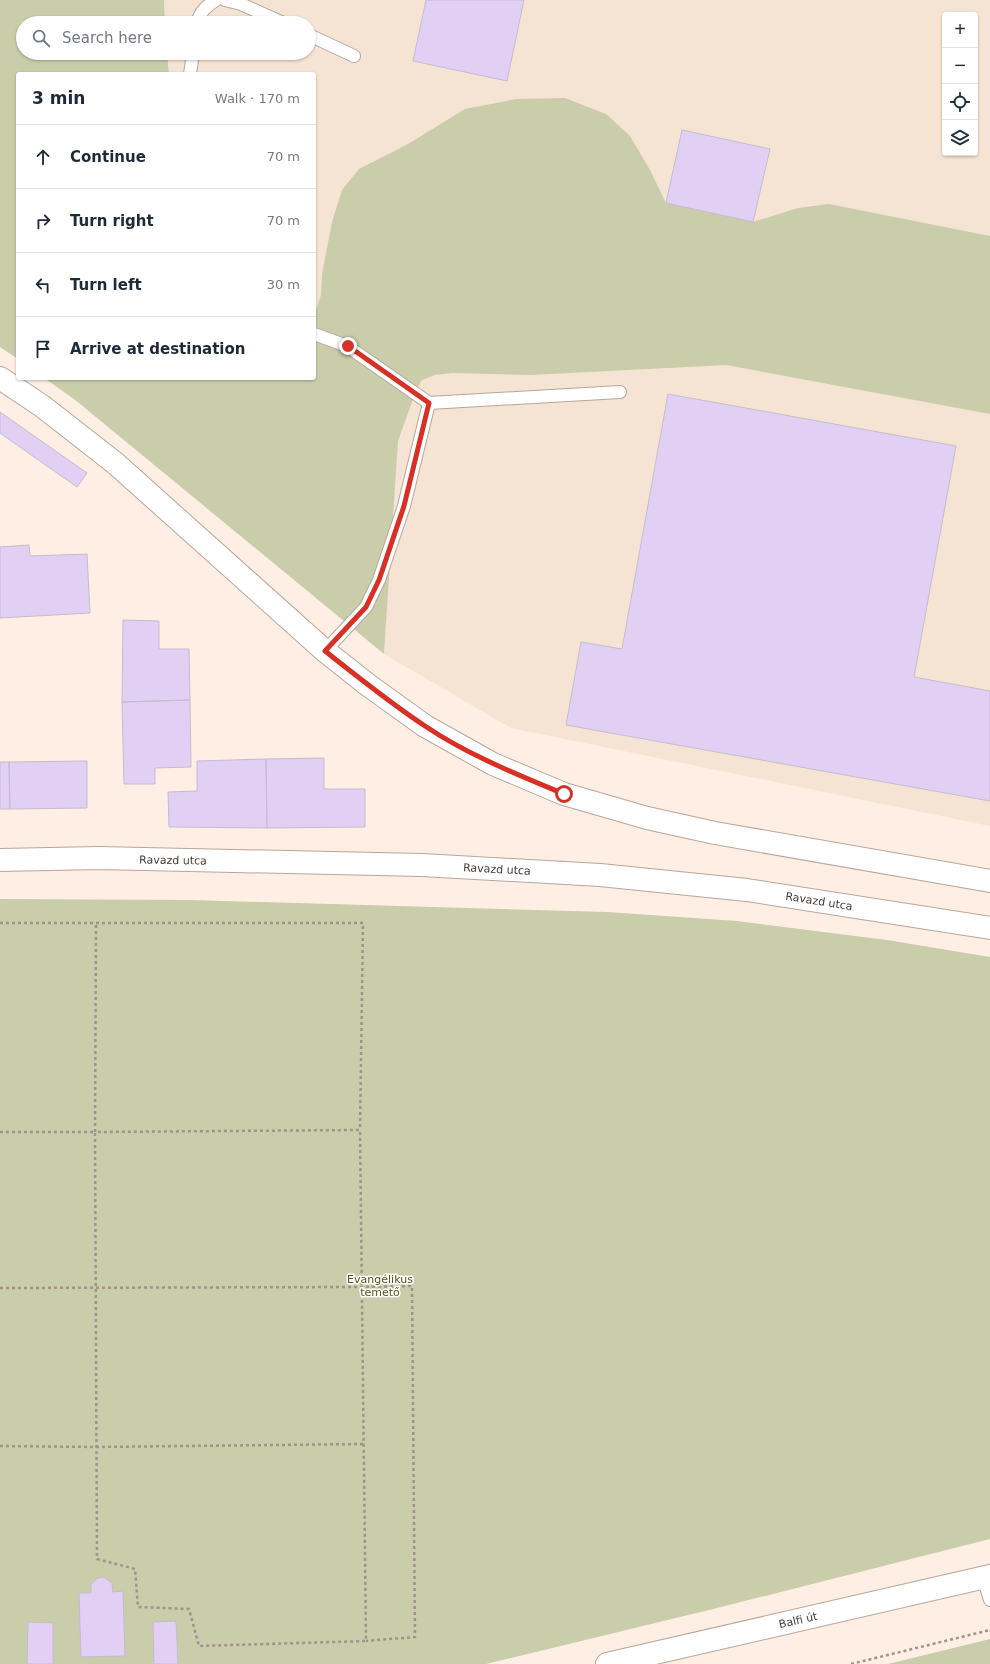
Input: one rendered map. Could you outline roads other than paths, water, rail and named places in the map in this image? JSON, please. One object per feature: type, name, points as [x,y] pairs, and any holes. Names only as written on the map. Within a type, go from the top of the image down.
[{"type":"street","points":[[0,378],[42,406],[115,463],[325,651],[368,685],[425,726],[493,764],[564,794],[646,818],[715,833],[990,881]]},
{"type":"street","name":"Ravazd utca","points":[[0,860],[99,858],[422,865],[600,875],[747,890],[990,928]]},
{"type":"street","name":"Balfi út","points":[[607,1664],[986,1577]]},
{"type":"lane","points":[[199,16],[207,6],[216,0]]},
{"type":"lane","points":[[225,0],[241,4],[268,16]]},
{"type":"lane","points":[[316,38],[354,56]]},
{"type":"lane","points":[[190,72],[192,60]]},
{"type":"lane","points":[[316,335],[348,346],[429,403],[620,392]]},
{"type":"lane","points":[[325,651],[366,607],[379,580],[404,506],[429,403]]},
{"type":"lane","points":[[986,1577],[990,1600]]},
{"type":"park label","name":"Evangélikus temető","points":[[380,1285]]}]
